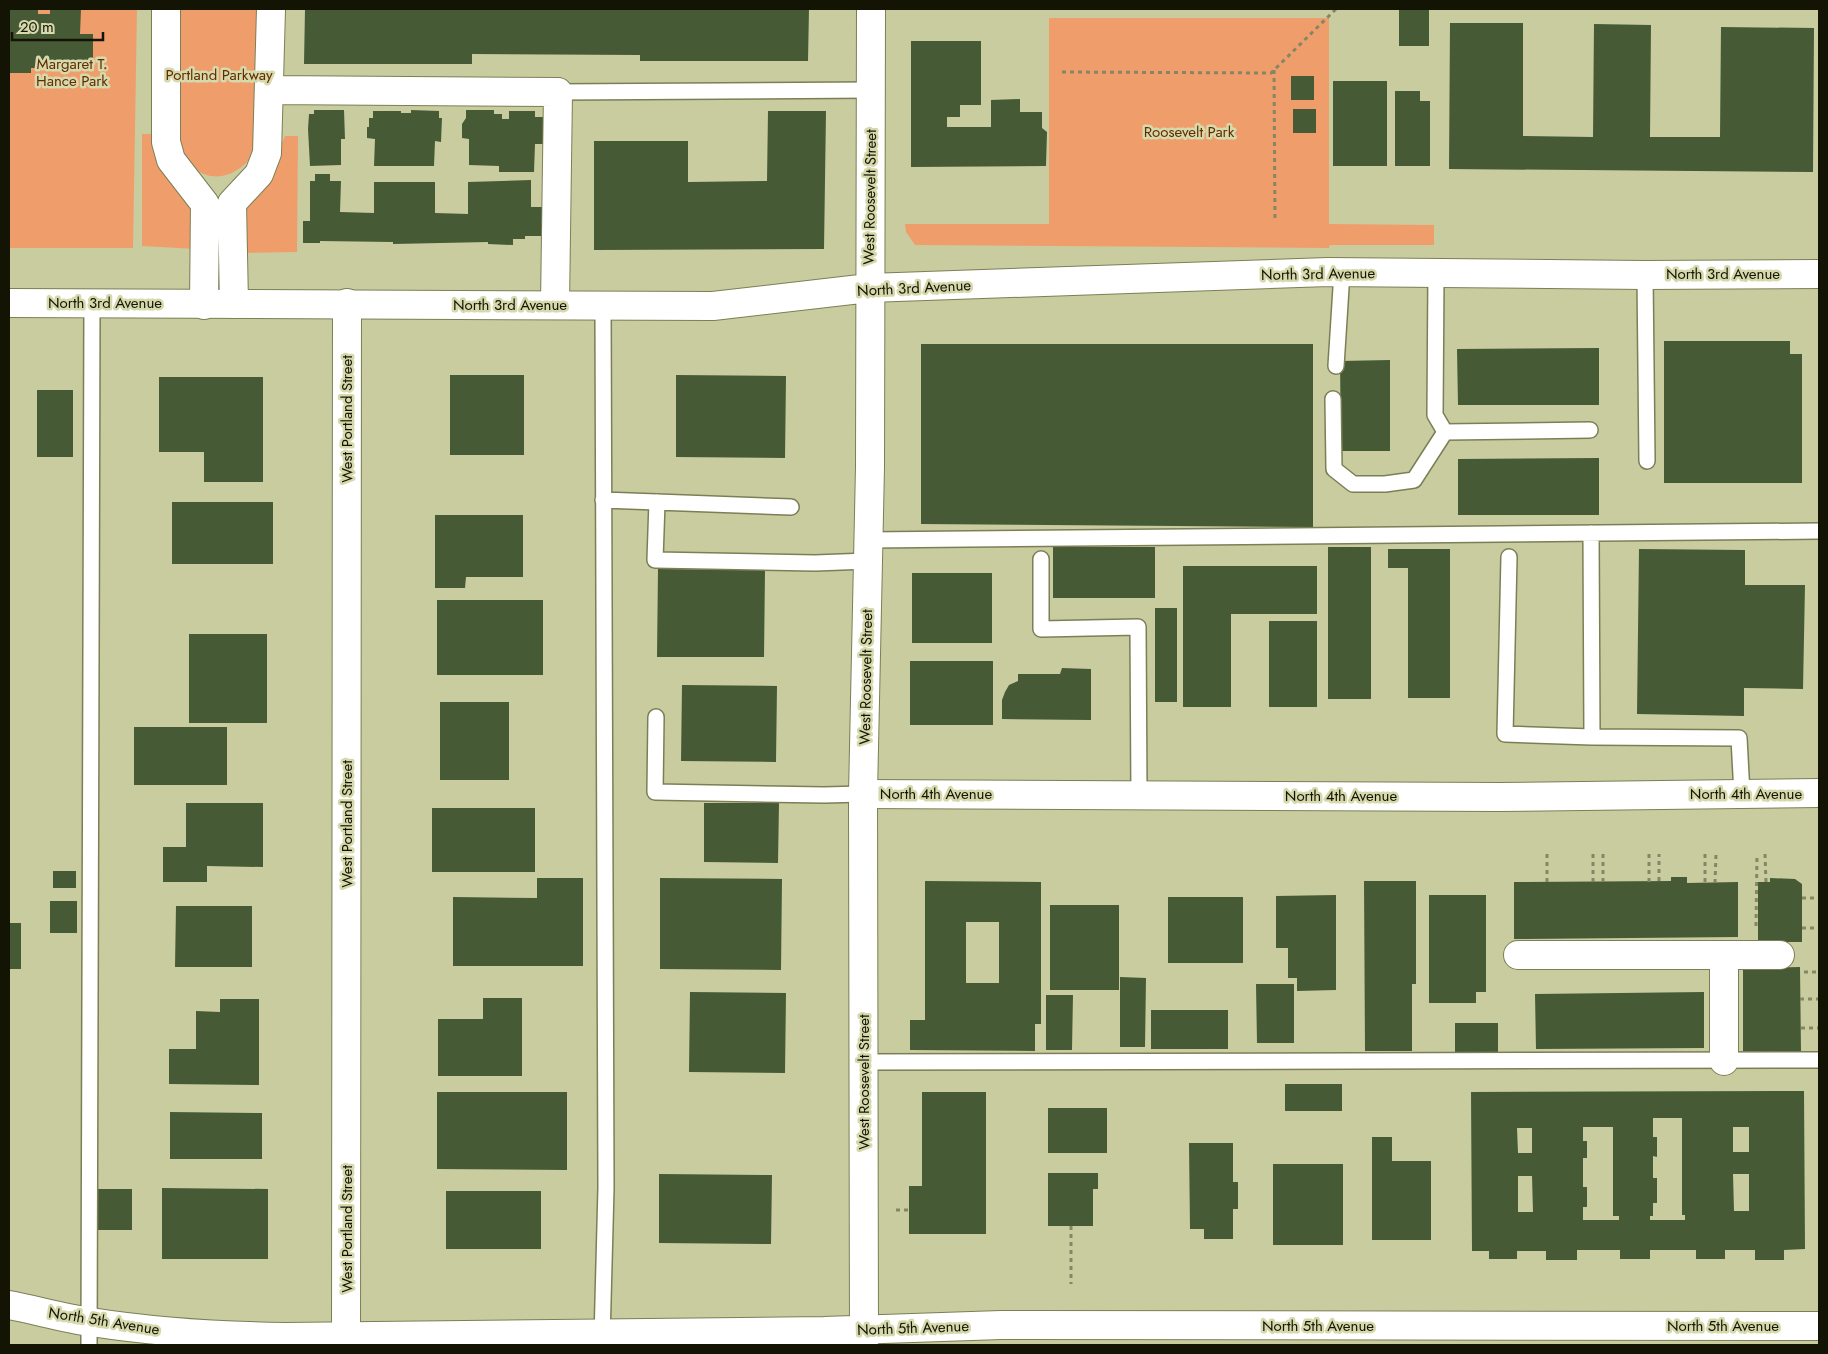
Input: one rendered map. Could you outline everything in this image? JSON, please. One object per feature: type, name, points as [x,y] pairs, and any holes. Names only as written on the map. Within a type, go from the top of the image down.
[{"type":"street","points":[[166,9],[166,142],[171,160],[205,204],[204,305]]},
{"type":"street","points":[[234,304],[232,203],[259,174],[267,153],[271,9]]},
{"type":"street","name":"West Roosevelt Street","points":[[864,1338],[863,794],[869,550],[871,9]]},
{"type":"street","points":[[269,90],[558,92],[555,305]]},
{"type":"street","points":[[205,204],[232,203]]},
{"type":"street","name":"North 3rd Avenue","points":[[9,302],[204,305],[347,303],[713,306],[870,288],[1342,272],[1645,275],[1819,274]]},
{"type":"street","name":"West Portland Street","points":[[346,1340],[347,303]]},
{"type":"street","name":"North 4th Avenue","points":[[863,794],[1499,797],[1819,793]]},
{"type":"street","points":[[1518,955],[1724,955],[1790,963]]},
{"type":"street","points":[[1724,955],[1724,1061]]},
{"type":"street","name":"North 5th Avenue","points":[[9,1305],[89,1334],[346,1340],[864,1338],[1001,1325],[1819,1326]]},
{"type":"lane","points":[[558,92],[872,90]]},
{"type":"lane","points":[[1336,366],[1342,272]]},
{"type":"lane","points":[[1436,272],[1435,415],[1445,432]]},
{"type":"lane","points":[[1645,275],[1647,461]]},
{"type":"lane","points":[[89,1334],[92,302]]},
{"type":"lane","points":[[602,1339],[606,1188],[603,306]]},
{"type":"lane","points":[[1333,399],[1334,469],[1353,484],[1385,484],[1414,480],[1445,432]]},
{"type":"lane","points":[[1445,432],[1590,430]]},
{"type":"lane","points":[[603,500],[791,506]]},
{"type":"lane","points":[[657,502],[655,560],[815,563],[869,550],[1591,533],[1819,531]]},
{"type":"lane","points":[[1591,533],[1592,737]]},
{"type":"lane","points":[[1509,557],[1505,734],[1592,737],[1739,738],[1742,794]]},
{"type":"lane","points":[[1040,559],[1040,628],[1138,627],[1139,795]]},
{"type":"lane","points":[[656,717],[655,792],[863,794]]},
{"type":"lane","points":[[864,1062],[1819,1060]]},
{"type":"path","points":[[1062,72],[1271,73],[1336,9]]},
{"type":"path","points":[[1274,70],[1275,221]]},
{"type":"path","points":[[1547,854],[1547,882]]},
{"type":"path","points":[[1593,854],[1593,882]]},
{"type":"path","points":[[1603,854],[1603,882]]},
{"type":"path","points":[[1649,854],[1649,882]]},
{"type":"path","points":[[1658,881],[1659,854]]},
{"type":"path","points":[[1705,854],[1705,883]]},
{"type":"path","points":[[1715,883],[1716,854]]},
{"type":"path","points":[[1756,934],[1757,854]]},
{"type":"path","points":[[1766,854],[1766,882]]},
{"type":"path","points":[[1802,898],[1818,898]]},
{"type":"path","points":[[1802,928],[1818,928]]},
{"type":"path","points":[[1790,963],[1818,972]]},
{"type":"path","points":[[1800,999],[1818,999]]},
{"type":"path","points":[[1801,1028],[1818,1028]]},
{"type":"path","points":[[896,1210],[909,1210]]},
{"type":"path","points":[[1071,1226],[1071,1284]]},
{"type":"green space","name":"Margaret T. Hance Park","points":[[9,9],[137,9],[133,248],[9,248]]},
{"type":"green space","name":"Portland Parkway","points":[[178,9],[259,9],[260,145],[248,162],[231,173],[222,176],[212,176],[203,173],[193,167],[180,154],[177,142]]},
{"type":"green space","name":"Roosevelt Park","points":[[1049,18],[1329,18],[1329,224],[1434,225],[1434,245],[1330,245],[1329,248],[915,245],[906,232],[905,224],[1049,224]]},
{"type":"green space","points":[[142,134],[151,134],[154,154],[158,162],[189,202],[193,215],[196,249],[142,246]]},
{"type":"green space","points":[[285,136],[298,136],[297,252],[240,253],[243,203],[275,159]]},
{"type":"building","points":[[10,9],[38,9],[38,14],[50,14],[50,9],[81,9],[80,34],[93,34],[93,68],[31,68],[31,73],[10,73]]},
{"type":"building","points":[[305,9],[809,9],[808,61],[640,61],[640,55],[472,54],[472,64],[304,64]]},
{"type":"building","points":[[1399,9],[1429,9],[1429,46],[1399,46]]},
{"type":"building","points":[[1450,23],[1523,23],[1523,136],[1593,137],[1594,24],[1651,25],[1650,137],[1720,137],[1721,27],[1814,28],[1813,172],[1449,169]]},
{"type":"building","points":[[911,41],[981,41],[981,105],[960,105],[960,117],[947,117],[947,127],[991,127],[991,100],[1020,99],[1020,112],[1042,112],[1042,128],[1047,132],[1046,166],[911,167]]},
{"type":"building","points":[[1291,76],[1314,76],[1314,100],[1291,100]]},
{"type":"building","points":[[1333,81],[1387,81],[1387,166],[1333,166]]},
{"type":"building","points":[[1395,91],[1420,91],[1420,101],[1430,101],[1430,166],[1395,166]]},
{"type":"building","points":[[1293,109],[1316,109],[1316,133],[1293,133]]},
{"type":"building","points":[[314,110],[344,110],[345,139],[341,139],[341,165],[310,166],[309,114],[314,114]]},
{"type":"building","points":[[411,110],[439,111],[439,118],[442,118],[441,142],[435,141],[434,166],[374,166],[375,139],[367,138],[369,118],[373,118],[373,111],[411,113]]},
{"type":"building","points":[[466,110],[494,110],[494,114],[502,114],[502,119],[509,119],[509,111],[535,111],[535,117],[543,117],[543,144],[535,144],[534,172],[499,172],[499,166],[469,165],[469,139],[462,138],[462,124],[466,118]]},
{"type":"building","points":[[768,111],[826,111],[824,249],[594,250],[594,141],[688,141],[688,182],[767,181]]},
{"type":"building","points":[[315,174],[330,174],[330,181],[341,181],[340,212],[374,213],[374,182],[435,182],[435,213],[468,214],[468,182],[531,180],[531,207],[543,207],[543,236],[525,236],[525,239],[513,239],[513,245],[488,244],[488,242],[393,244],[393,242],[320,241],[320,243],[303,243],[303,221],[310,221],[310,181],[315,181]]},
{"type":"building","points":[[1664,341],[1790,341],[1790,354],[1802,354],[1802,483],[1664,483]]},
{"type":"building","points":[[921,344],[1313,344],[1313,527],[921,524]]},
{"type":"building","points":[[1599,348],[1599,405],[1458,405],[1457,349]]},
{"type":"building","points":[[1390,360],[1390,451],[1341,451],[1340,361]]},
{"type":"building","points":[[450,375],[524,375],[524,455],[450,455]]},
{"type":"building","points":[[676,375],[786,376],[785,458],[676,457]]},
{"type":"building","points":[[159,377],[263,377],[263,482],[204,482],[204,452],[159,452]]},
{"type":"building","points":[[37,390],[73,390],[73,457],[37,457]]},
{"type":"building","points":[[1599,458],[1599,515],[1458,515],[1458,459]]},
{"type":"building","points":[[172,502],[273,502],[273,564],[172,564]]},
{"type":"building","points":[[435,515],[523,515],[523,577],[466,577],[465,588],[435,588]]},
{"type":"building","points":[[1053,547],[1155,547],[1155,598],[1053,598]]},
{"type":"building","points":[[1328,547],[1371,547],[1371,699],[1328,699]]},
{"type":"building","points":[[1388,549],[1450,549],[1450,698],[1408,698],[1408,568],[1388,568]]},
{"type":"building","points":[[1639,549],[1745,550],[1745,585],[1805,585],[1803,689],[1744,688],[1744,716],[1637,714]]},
{"type":"building","points":[[1183,566],[1317,566],[1317,614],[1231,614],[1231,707],[1183,707]]},
{"type":"building","points":[[658,569],[765,570],[764,657],[657,657]]},
{"type":"building","points":[[912,573],[992,573],[992,643],[912,643]]},
{"type":"building","points":[[437,600],[543,600],[543,675],[437,675]]},
{"type":"building","points":[[1155,608],[1177,608],[1177,702],[1155,702]]},
{"type":"building","points":[[1269,621],[1317,621],[1317,707],[1269,707]]},
{"type":"building","points":[[189,634],[267,634],[267,723],[189,723]]},
{"type":"building","points":[[910,661],[993,661],[993,725],[910,725]]},
{"type":"building","points":[[1062,668],[1091,669],[1091,720],[1002,719],[1002,700],[1009,685],[1018,681],[1018,674],[1060,674]]},
{"type":"building","points":[[682,685],[777,686],[776,762],[681,761]]},
{"type":"building","points":[[440,702],[509,702],[509,780],[440,780]]},
{"type":"building","points":[[134,727],[227,727],[227,785],[134,785]]},
{"type":"building","points":[[186,803],[263,803],[263,867],[207,866],[207,882],[163,882],[163,847],[186,847]]},
{"type":"building","points":[[704,803],[779,803],[778,863],[704,862]]},
{"type":"building","points":[[432,808],[535,808],[535,872],[432,872]]},
{"type":"building","points":[[53,871],[76,871],[76,888],[53,888]]},
{"type":"building","points":[[1671,877],[1687,877],[1687,883],[1738,882],[1738,937],[1514,939],[1514,882],[1671,881]]},
{"type":"building","points":[[537,878],[583,878],[583,966],[453,966],[453,897],[537,898]]},
{"type":"building","points":[[660,878],[782,879],[781,970],[660,969]]},
{"type":"building","points":[[1770,878],[1795,879],[1802,884],[1802,942],[1758,942],[1758,882],[1770,882]]},
{"type":"building","points":[[925,881],[1041,882],[1041,1024],[1035,1024],[1035,1051],[910,1050],[910,1020],[925,1020]],"holes":[[[966,922],[999,922],[999,983],[966,983]]]},
{"type":"building","points":[[1364,881],[1416,881],[1416,984],[1412,984],[1412,1051],[1365,1051]]},
{"type":"building","points":[[1336,895],[1336,990],[1297,991],[1297,978],[1288,978],[1288,948],[1276,948],[1276,896]]},
{"type":"building","points":[[1429,895],[1486,895],[1486,992],[1476,992],[1476,1003],[1429,1003]]},
{"type":"building","points":[[1168,897],[1243,897],[1243,963],[1168,963]]},
{"type":"building","points":[[50,901],[77,901],[77,933],[50,933]]},
{"type":"building","points":[[1050,905],[1119,905],[1119,990],[1050,990]]},
{"type":"building","points":[[176,906],[252,906],[252,967],[175,967]]},
{"type":"building","points":[[9,923],[21,923],[21,969],[9,969]]},
{"type":"building","points":[[1800,967],[1801,1051],[1743,1051],[1743,968]]},
{"type":"building","points":[[1120,977],[1146,978],[1145,1047],[1120,1047]]},
{"type":"building","points":[[1256,984],[1294,984],[1294,1043],[1257,1043]]},
{"type":"building","points":[[690,992],[786,993],[785,1073],[689,1072]]},
{"type":"building","points":[[1704,992],[1704,1048],[1536,1049],[1535,994]]},
{"type":"building","points":[[1046,995],[1073,995],[1072,1050],[1046,1050]]},
{"type":"building","points":[[483,998],[522,998],[522,1076],[438,1076],[438,1019],[483,1019]]},
{"type":"building","points":[[220,999],[259,999],[259,1085],[169,1084],[169,1049],[196,1049],[196,1011],[220,1012]]},
{"type":"building","points":[[1151,1010],[1228,1010],[1228,1049],[1151,1049]]},
{"type":"building","points":[[1455,1023],[1498,1023],[1498,1055],[1455,1055]]},
{"type":"building","points":[[1285,1084],[1342,1084],[1342,1111],[1285,1111]]},
{"type":"building","points":[[1804,1091],[1805,1249],[1784,1250],[1784,1260],[1755,1260],[1755,1250],[1725,1250],[1725,1259],[1696,1259],[1696,1250],[1650,1250],[1650,1259],[1620,1259],[1620,1250],[1577,1250],[1577,1260],[1546,1260],[1546,1251],[1517,1251],[1517,1259],[1489,1259],[1489,1251],[1472,1251],[1471,1092]],"holes":[[[1653,1118],[1682,1118],[1682,1215],[1685,1215],[1685,1220],[1650,1220],[1650,1216],[1653,1216],[1653,1203],[1657,1203],[1657,1178],[1653,1178],[1653,1156],[1657,1157],[1657,1137],[1653,1137]],[[1583,1127],[1613,1127],[1613,1216],[1619,1216],[1619,1220],[1583,1220],[1583,1207],[1587,1207],[1587,1187],[1583,1187],[1583,1158],[1587,1158],[1587,1141],[1583,1141]],[[1733,1127],[1749,1127],[1749,1152],[1733,1152]],[[1517,1128],[1532,1128],[1532,1153],[1518,1153]],[[1733,1174],[1749,1174],[1749,1211],[1734,1211]],[[1518,1176],[1532,1176],[1533,1212],[1518,1212]]]},
{"type":"building","points":[[437,1092],[567,1092],[567,1170],[437,1169]]},
{"type":"building","points":[[922,1092],[986,1092],[986,1234],[909,1234],[909,1186],[922,1186]]},
{"type":"building","points":[[1048,1108],[1107,1108],[1107,1153],[1048,1153]]},
{"type":"building","points":[[170,1112],[262,1113],[262,1159],[170,1159]]},
{"type":"building","points":[[1372,1137],[1392,1137],[1392,1161],[1431,1161],[1431,1240],[1372,1240]]},
{"type":"building","points":[[1189,1143],[1233,1143],[1233,1182],[1238,1182],[1238,1209],[1233,1209],[1233,1239],[1204,1239],[1204,1229],[1190,1229]]},
{"type":"building","points":[[1273,1164],[1343,1164],[1343,1245],[1273,1245]]},
{"type":"building","points":[[1048,1173],[1098,1173],[1098,1189],[1093,1189],[1093,1226],[1048,1226]]},
{"type":"building","points":[[659,1174],[772,1175],[771,1244],[659,1243]]},
{"type":"building","points":[[162,1188],[268,1189],[268,1259],[162,1259]]},
{"type":"building","points":[[97,1189],[132,1189],[132,1230],[96,1230]]},
{"type":"building","points":[[446,1191],[541,1191],[541,1249],[446,1249]]}]
